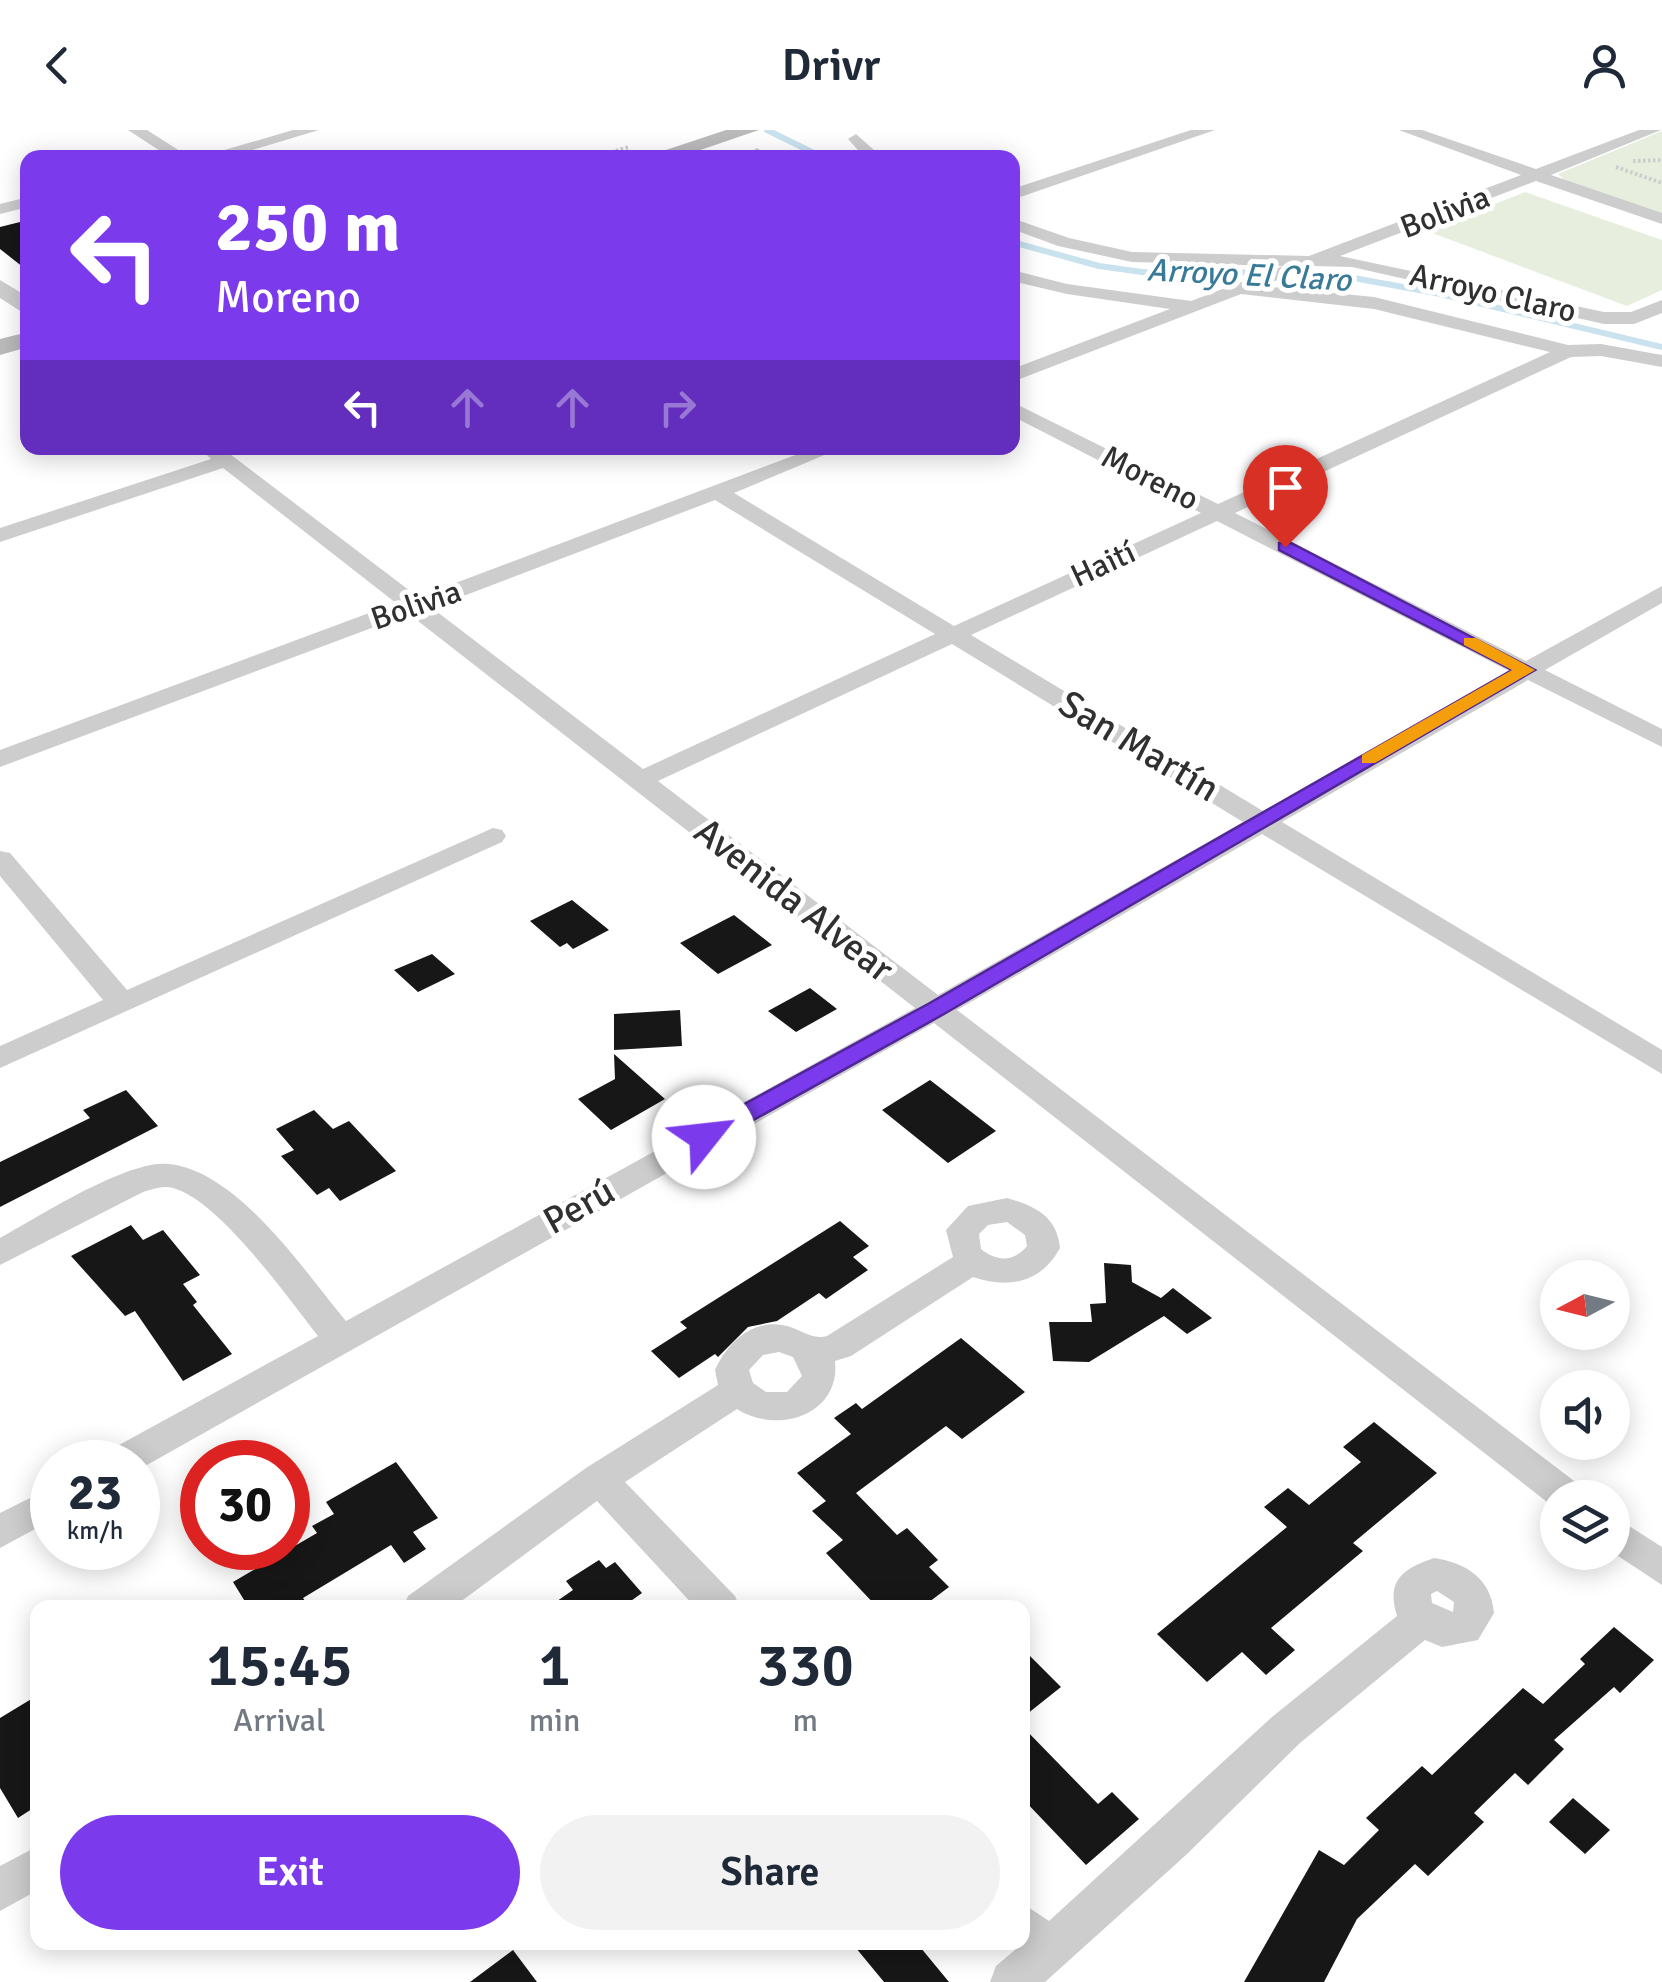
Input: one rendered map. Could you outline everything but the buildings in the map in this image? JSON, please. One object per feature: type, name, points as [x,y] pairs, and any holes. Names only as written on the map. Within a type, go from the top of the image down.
[{"type":"main road","points":[[654,150],[732,132]]},
{"type":"main road","points":[[677,150],[732,132]]},
{"type":"street","points":[[136,130],[169,150]]},
{"type":"street","points":[[235,150],[311,130]]},
{"type":"street","points":[[1020,192],[1207,130]]},
{"type":"street","points":[[1407,130],[1662,219]]},
{"type":"street","name":"Bolivia","points":[[1020,373],[1653,130]]},
{"type":"street","points":[[856,138],[868,150]]},
{"type":"street","name":"Arroyo Claro","points":[[1020,227],[1064,242],[1132,257],[1315,261],[1620,319],[1662,306]]},
{"type":"street","points":[[1020,276],[1067,289],[1192,307]]},
{"type":"street","name":"Arroyo Claro","points":[[1245,286],[1374,303],[1568,351],[1601,350],[1662,361]]},
{"type":"street","points":[[0,287],[20,303]]},
{"type":"street","name":"Haití","points":[[639,780],[1568,351]]},
{"type":"street","name":"Moreno","points":[[1020,412],[1662,739]]},
{"type":"street","points":[[0,535],[216,455]]},
{"type":"street","name":"Avenida Alvear","points":[[220,455],[1547,1480]]},
{"type":"street","name":"Bolivia","points":[[0,758],[813,455]]},
{"type":"street","name":"San Martín","points":[[717,492],[1662,1064]]},
{"type":"street","name":"Perú","points":[[159,1440],[936,1009],[1662,593]]},
{"type":"street","points":[[0,1058],[493,836]]},
{"type":"street","points":[[0,858],[121,1002]]},
{"type":"street","points":[[0,1253],[136,1183],[166,1175],[190,1180],[219,1200],[339,1337]]},
{"type":"street","points":[[814,1354],[839,1346],[972,1261]]},
{"type":"street","points":[[781,1338],[806,1346],[814,1354],[820,1378],[815,1390],[792,1406],[761,1407],[738,1391],[732,1370],[743,1350],[754,1343],[781,1338]]},
{"type":"street","points":[[433,1600],[598,1480],[738,1391]]},
{"type":"street","points":[[598,1480],[713,1600]]},
{"type":"street","points":[[0,1532],[30,1515]]},
{"type":"street","points":[[1630,1545],[1662,1569]]},
{"type":"street","points":[[1036,1938],[1421,1620]]},
{"type":"street","points":[[0,1890],[30,1871]]},
{"type":"street","points":[[1012,1982],[1029,1950]]},
{"type":"path","points":[[1606,164],[1662,183]]},
{"type":"green space","points":[[1662,131],[1662,212],[1658,214],[1565,181],[1558,174]]},
{"type":"green space","points":[[1525,192],[1662,240],[1662,290],[1627,306],[1427,231]]},
{"type":"waterway","name":"Arroyo El Claro","points":[[767,130],[808,150]]},
{"type":"waterway","name":"Arroyo El Claro","points":[[1020,244],[1099,266],[1142,272],[1326,273],[1436,293],[1662,347]]},
{"type":"slow traffic","points":[[1368,759],[1526,670],[1470,642]]},
{"type":"route","points":[[704,1137],[936,1009],[1526,670],[1285,547]]}]
